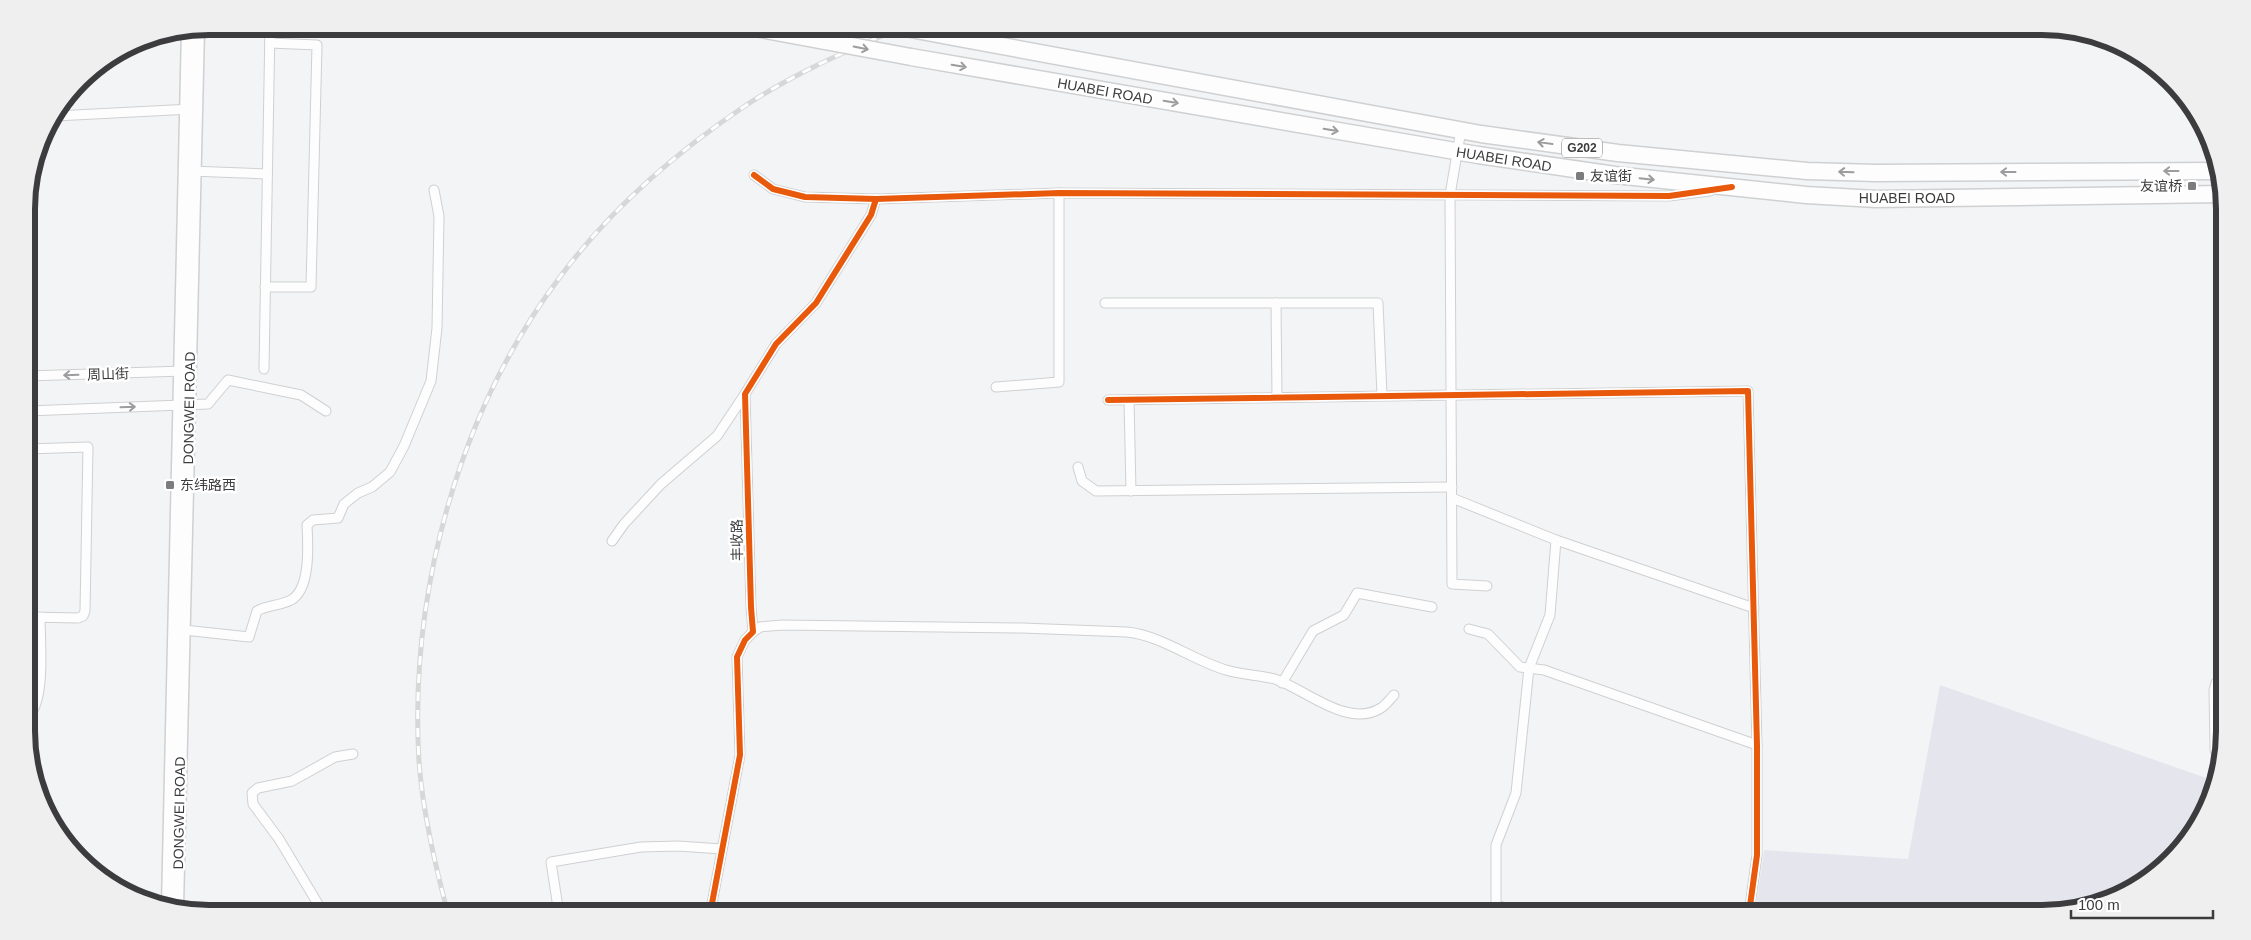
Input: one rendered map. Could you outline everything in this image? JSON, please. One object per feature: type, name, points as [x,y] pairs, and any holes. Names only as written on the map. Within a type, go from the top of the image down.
[{"type":"highway","name":"HUABEI ROAD","points":[[792,35],[1457,152],[1614,175],[1806,195],[1876,199],[2215,194]]},
{"type":"highway","name":"HUABEI ROAD","points":[[942,35],[1461,130],[1618,154],[1807,171],[1876,173],[2212,171]]},
{"type":"main road","name":"DONGWEI ROAD","points":[[188,36],[191,109]]},
{"type":"main road","name":"DONGWEI ROAD","points":[[168,900],[184,406],[191,109],[197,36]]},
{"type":"main road","name":"DONGWEI ROAD","points":[[177,902],[184,630],[184,406]]},
{"type":"street","points":[[264,369],[270,35]]},
{"type":"street","points":[[265,287],[311,287],[317,45],[270,42]]},
{"type":"street","points":[[62,116],[191,109]]},
{"type":"street","points":[[1461,130],[1450,195],[1452,584],[1487,586]]},
{"type":"street","points":[[189,171],[267,174]]},
{"type":"street","points":[[754,175],[773,189],[806,197],[876,199],[1059,193],[1669,196],[1732,187]]},
{"type":"street","points":[[184,630],[249,637],[257,611],[266,606],[291,600],[300,590],[309,555],[307,525],[313,520],[338,518],[344,504],[358,492],[372,488],[390,472],[404,446],[432,381],[437,328],[439,216],[434,190]]},
{"type":"street","points":[[996,387],[1059,382],[1059,193]]},
{"type":"street","points":[[612,541],[624,524],[661,484],[717,436],[746,394],[776,344],[816,303],[871,215],[876,199]]},
{"type":"street","points":[[1105,303],[1378,303],[1382,395]]},
{"type":"street","points":[[1276,303],[1277,397]]},
{"type":"street","name":"周山街","points":[[35,376],[185,371]]},
{"type":"street","points":[[35,411],[208,404],[228,380],[301,396],[326,411]]},
{"type":"street","points":[[1108,400],[1748,391],[1757,745],[1757,855],[1750,905]]},
{"type":"street","name":"丰收路","points":[[746,394],[753,632]]},
{"type":"street","points":[[1129,400],[1131,491]]},
{"type":"street","points":[[35,449],[88,447],[85,611],[83,616],[78,618],[35,617]]},
{"type":"street","points":[[1078,467],[1082,481],[1096,491],[1452,487]]},
{"type":"street","points":[[1452,498],[1556,540],[1754,608]]},
{"type":"street","points":[[1496,905],[1496,845],[1516,793],[1529,668],[1550,615],[1556,540]]},
{"type":"street","points":[[1282,683],[1313,631],[1344,615],[1357,593],[1432,606]]},
{"type":"street","points":[[35,707],[39,698],[40,617]]},
{"type":"street","points":[[712,905],[740,755],[737,658],[745,640],[760,627],[782,624],[1022,628],[1127,632],[1144,634],[1226,670],[1276,680],[1333,708],[1357,714],[1381,708],[1394,695]]},
{"type":"street","points":[[1469,629],[1488,634],[1520,667],[1544,670],[1757,745]]},
{"type":"street","points":[[2215,750],[2214,690],[2216,683]]},
{"type":"street","points":[[319,905],[279,839],[253,804],[252,793],[258,788],[292,781],[335,757],[353,754]]},
{"type":"street","points":[[558,905],[551,862],[641,847],[678,846],[722,849]]},
{"type":"shaded area","points":[[1940,685],[2209,779],[2203,798],[2193,818],[2173,846],[2139,876],[2098,896],[2076,902],[2053,905],[1756,905],[1764,850],[1908,859]]},
{"type":"railway","points":[[446,905],[430,838],[419,762],[418,698],[422,634],[432,570],[448,507],[468,445],[494,386],[524,330],[560,277],[600,229],[667,164],[742,108],[781,84],[885,35]]},
{"type":"cycle path","points":[[754,175],[773,189],[805,197],[876,199],[1059,193],[1669,196],[1732,187]]},
{"type":"cycle path","points":[[712,905],[740,755],[737,657],[745,640],[753,632],[745,394],[776,344],[816,303],[871,215],[876,199]]},
{"type":"cycle path","points":[[1108,400],[1748,391],[1757,745],[1757,855],[1750,905]]},
{"type":"place","name":"友谊街","points":[[1580,176]]},
{"type":"place","name":"友谊桥","points":[[2192,186]]},
{"type":"place","name":"东纬路西","points":[[170,485]]}]
